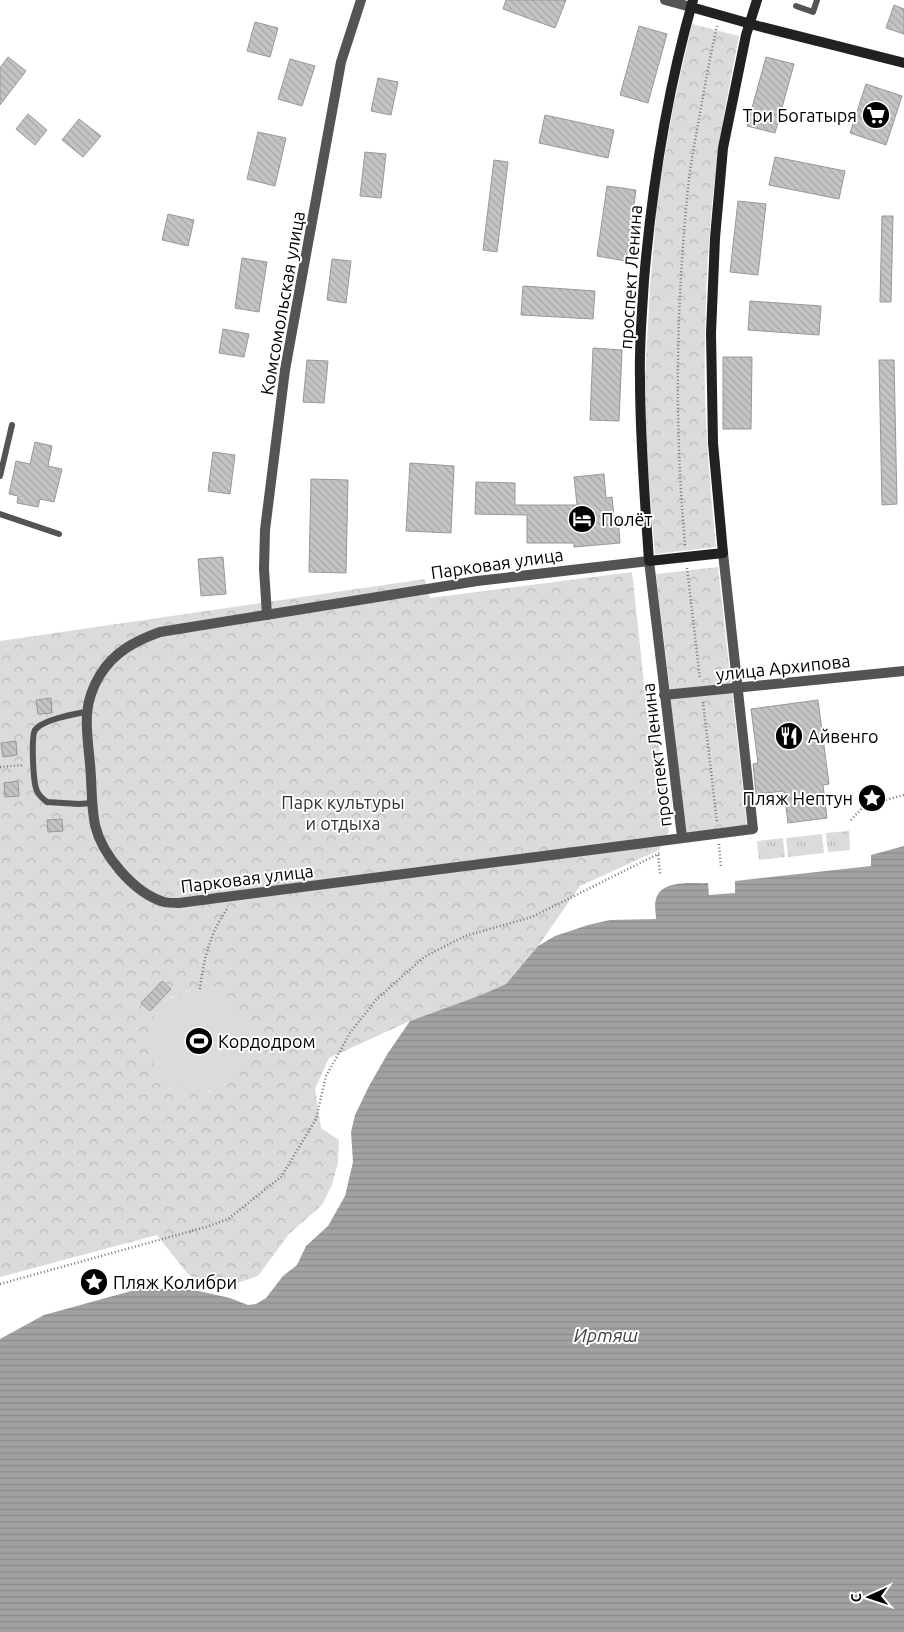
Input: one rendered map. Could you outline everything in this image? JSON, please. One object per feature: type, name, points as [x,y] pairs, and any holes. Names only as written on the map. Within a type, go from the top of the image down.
[{"type":"street","name":"Комсомольская улица","points":[[267,615],[264,569],[265,530],[285,370],[341,62],[361,0]]},
{"type":"street","points":[[665,0],[692,4],[720,16],[904,63]]},
{"type":"street","name":"проспект Ленина","points":[[692,4],[666,112],[653,190],[643,303],[640,377],[641,445],[649,561],[679,838],[753,829],[713,443],[711,333],[715,238],[723,148],[749,24],[757,0]]},
{"type":"street","points":[[649,561],[724,553]]},
{"type":"street","name":"Парковая улица","points":[[649,561],[477,581],[160,632],[140,639],[122,649],[109,662],[99,676],[91,693],[86,712],[95,825],[102,844],[114,863],[134,884],[150,896],[164,902],[179,903],[679,838]]},
{"type":"street","name":"улица Архипова","points":[[664,695],[904,671]]},
{"type":"lane","points":[[796,6],[813,12],[817,0]]},
{"type":"lane","points":[[0,476],[12,425]]},
{"type":"lane","points":[[0,514],[59,534]]},
{"type":"lane","points":[[86,712],[72,714],[43,724],[36,729],[32,738],[33,764],[36,790],[47,802],[93,803]]},
{"type":"path","points":[[720,16],[689,177],[678,336],[678,441],[686,556],[722,867]]},
{"type":"path","points":[[0,767],[33,764]]},
{"type":"path","points":[[851,820],[864,806],[904,795]]},
{"type":"path","points":[[0,1284],[228,1220],[281,1177],[316,1119],[326,1076],[350,1033],[376,1000],[424,957],[465,936],[532,917],[658,855],[679,838]]},
{"type":"path","points":[[658,855],[660,874]]},
{"type":"path","points":[[200,989],[202,963],[218,921],[236,896]]},
{"type":"green space","points":[[692,24],[739,36],[723,119],[716,170],[706,289],[706,415],[716,547],[655,554],[646,446],[645,378],[650,287],[658,194],[674,103]]},
{"type":"green space","points":[[718,567],[731,684],[670,690],[656,574]]},
{"type":"green space","name":"Парк культуры и отдыха","points":[[632,572],[647,711],[656,721],[669,832],[659,850],[580,886],[538,946],[506,984],[410,1021],[329,1058],[315,1089],[321,1128],[339,1140],[338,1163],[332,1185],[322,1205],[289,1234],[258,1276],[232,1285],[209,1285],[199,1282],[187,1273],[157,1235],[0,1277],[0,641],[425,579],[430,598]],"holes":[[[190,990],[228,1083],[208,1092],[170,998]]]},
{"type":"green space","points":[[732,693],[747,826],[686,834],[670,699]]},
{"type":"green space","points":[[849,831],[850,850],[828,852],[826,833]]},
{"type":"green space","points":[[822,834],[824,853],[788,857],[786,838]]},
{"type":"green space","points":[[783,838],[785,857],[759,860],[757,841]]},
{"type":"green space","name":"Кордодром","points":[[199,990],[209,991],[228,998],[242,1012],[249,1031],[249,1051],[242,1070],[228,1084],[209,1091],[199,1092],[189,1091],[170,1084],[156,1070],[149,1051],[148,1041],[149,1031],[156,1012],[170,998],[189,991]]},
{"type":"water","name":"Иртяш","points":[[904,846],[904,1632],[0,1632],[0,1339],[44,1315],[142,1288],[194,1290],[230,1298],[248,1305],[256,1304],[266,1298],[283,1276],[297,1265],[306,1246],[328,1226],[345,1196],[353,1162],[351,1132],[355,1115],[388,1053],[410,1021],[506,984],[538,946],[555,936],[610,920],[656,919],[656,899],[664,888],[671,885],[708,883],[709,895],[735,893],[735,881],[871,866],[871,855]]},
{"type":"building","points":[[506,0],[566,0],[555,28],[503,9]]},
{"type":"building","points":[[894,5],[904,9],[904,34],[886,28]]},
{"type":"building","points":[[255,22],[278,28],[270,57],[247,51]]},
{"type":"building","points":[[639,26],[667,34],[648,103],[620,95]]},
{"type":"building","points":[[8,57],[26,71],[0,105],[0,68]]},
{"type":"building","points":[[766,57],[794,64],[775,133],[747,126]]},
{"type":"building","points":[[290,59],[315,66],[302,106],[278,99]]},
{"type":"building","points":[[378,78],[398,82],[391,115],[371,111]]},
{"type":"building","name":"Три Богатыря","points":[[866,84],[902,96],[886,145],[850,133]]},
{"type":"building","points":[[28,114],[47,130],[35,145],[16,129]]},
{"type":"building","points":[[545,115],[614,130],[608,158],[539,143]]},
{"type":"building","points":[[79,119],[101,136],[83,157],[62,140]]},
{"type":"building","points":[[258,132],[286,138],[275,186],[247,179]]},
{"type":"building","points":[[365,152],[386,154],[381,198],[360,196]]},
{"type":"building","points":[[775,157],[845,171],[839,199],[769,185]]},
{"type":"building","points":[[494,160],[508,162],[497,252],[483,250]]},
{"type":"building","points":[[607,186],[636,190],[626,261],[597,256]]},
{"type":"building","points":[[738,201],[766,204],[758,275],[730,272]]},
{"type":"building","points":[[168,214],[194,220],[188,246],[162,240]]},
{"type":"building","points":[[882,216],[893,216],[891,302],[880,302]]},
{"type":"building","points":[[242,258],[267,262],[259,312],[235,308]]},
{"type":"building","points":[[332,259],[351,261],[346,303],[327,300]]},
{"type":"building","points":[[523,286],[595,291],[593,319],[521,315]]},
{"type":"building","points":[[750,301],[821,306],[819,335],[748,330]]},
{"type":"building","points":[[223,329],[249,334],[244,357],[219,353]]},
{"type":"building","points":[[593,348],[622,350],[619,421],[590,420]]},
{"type":"building","points":[[723,357],[752,357],[751,429],[723,429]]},
{"type":"building","points":[[307,360],[328,361],[324,403],[303,402]]},
{"type":"building","points":[[879,360],[894,360],[897,504],[882,505]]},
{"type":"building","points":[[35,442],[52,446],[48,466],[62,469],[54,502],[40,499],[38,507],[17,503],[18,496],[9,494],[16,461],[30,464]]},
{"type":"building","points":[[213,452],[235,455],[230,494],[208,491]]},
{"type":"building","points":[[410,463],[454,466],[451,533],[406,531]]},
{"type":"building","points":[[604,474],[606,498],[612,497],[614,517],[618,517],[620,543],[574,547],[574,543],[527,543],[527,515],[475,514],[476,482],[515,483],[515,505],[577,505],[574,477]]},
{"type":"building","points":[[311,479],[348,480],[346,573],[309,572]]},
{"type":"building","points":[[223,557],[226,594],[201,596],[198,559]]},
{"type":"building","points":[[51,698],[52,713],[38,714],[36,700]]},
{"type":"building","name":"Айвенго","points":[[818,700],[829,784],[823,785],[827,818],[788,823],[784,791],[756,794],[753,764],[758,763],[751,709]]},
{"type":"building","points":[[16,741],[17,755],[3,757],[1,743]]},
{"type":"building","points":[[18,781],[19,796],[5,797],[4,783]]},
{"type":"building","points":[[62,819],[63,831],[48,832],[47,820]]},
{"type":"building","points":[[162,981],[171,989],[150,1011],[141,1003]]},
{"type":"place","name":"Три Богатыря","points":[[876,115]]},
{"type":"place","name":"Полёт","points":[[582,519]]},
{"type":"place","name":"Айвенго","points":[[789,736]]},
{"type":"place","name":"Пляж Нептун","points":[[872,798]]},
{"type":"place","name":"Кордодром","points":[[199,1041]]},
{"type":"place","name":"Пляж Колибри","points":[[94,1282]]}]
